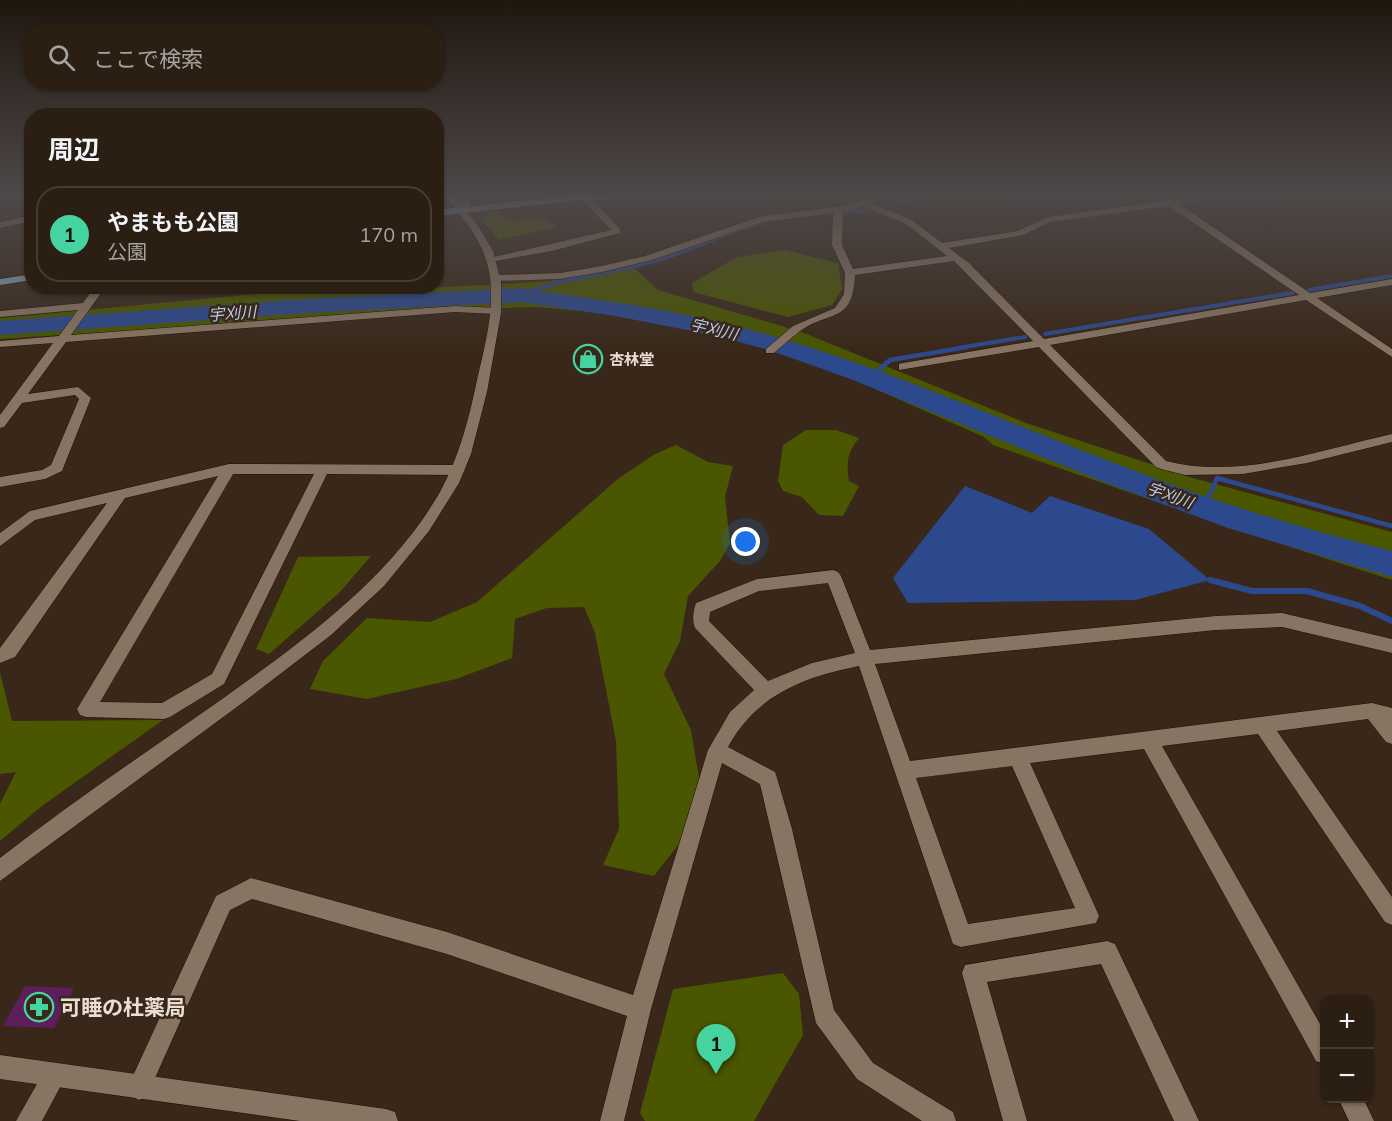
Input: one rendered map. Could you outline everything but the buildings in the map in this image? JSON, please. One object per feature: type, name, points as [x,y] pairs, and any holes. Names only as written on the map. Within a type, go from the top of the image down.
[{"type":"main road","points":[[0,282],[24,278]]},
{"type":"street","points":[[0,871],[286,662],[385,577],[418,537],[445,496],[458,470],[476,413],[497,311],[497,278],[486,247]]},
{"type":"street","points":[[490,259],[555,247]]},
{"type":"street","points":[[497,278],[560,276],[602,269],[648,258],[679,247]]},
{"type":"street","points":[[770,351],[797,328],[839,310],[849,294],[850,273],[838,247]]},
{"type":"street","points":[[944,247],[957,258],[1161,464],[1178,471],[1225,473],[1392,438]]},
{"type":"street","points":[[1236,247],[1392,354]]},
{"type":"street","points":[[850,273],[957,258]]},
{"type":"street","points":[[903,367],[1392,282]]},
{"type":"street","points":[[0,424],[95,294]]},
{"type":"street","points":[[0,314],[86,307]]},
{"type":"street","points":[[0,344],[455,309],[497,311]]},
{"type":"street","points":[[0,349],[64,339]]},
{"type":"street","points":[[0,482],[45,474],[57,468],[85,398],[78,391],[11,406]]},
{"type":"street","points":[[0,541],[30,516],[229,469],[458,470]]},
{"type":"street","points":[[229,469],[86,709],[164,711],[218,679],[323,469]]},
{"type":"street","points":[[0,656],[9,652],[121,494]]},
{"type":"street","points":[[767,691],[701,623],[702,608],[757,585],[833,576],[865,658],[961,936],[1089,916],[1018,758]]},
{"type":"street","points":[[612,1121],[640,1009],[717,750],[737,717],[767,691],[819,666],[865,658],[1216,623],[1282,620],[1366,638],[1392,646]]},
{"type":"street","points":[[904,771],[1018,758],[1148,739],[1264,727],[1372,711],[1392,716]]},
{"type":"street","points":[[1372,711],[1392,736]]},
{"type":"street","points":[[1264,727],[1392,915]]},
{"type":"street","points":[[1148,739],[1322,1049]]},
{"type":"street","points":[[717,750],[768,778],[824,1015],[865,1071],[944,1121]]},
{"type":"street","points":[[139,1088],[223,903],[251,888],[447,943],[640,1009]]},
{"type":"street","points":[[1015,1121],[973,973],[1107,952],[1186,1121]]},
{"type":"street","points":[[0,1067],[386,1121]]},
{"type":"street","points":[[27,1121],[54,1076]]},
{"type":"street","points":[[1353,1103],[1362,1121]]},
{"type":"green space","points":[[785,250],[838,263],[842,289],[832,305],[788,317],[693,292],[692,283],[737,257]]},
{"type":"green space","points":[[634,268],[658,290],[799,331],[1026,423],[1193,478],[1392,532],[1392,580],[1232,528],[993,445],[984,437],[855,380],[785,355],[697,328],[606,313],[536,307],[455,309],[0,339],[0,318],[255,294],[444,294],[444,287],[550,281]]},
{"type":"green space","points":[[806,430],[836,430],[859,438],[848,458],[848,469],[849,481],[859,486],[843,516],[819,515],[802,497],[783,491],[778,481],[783,445]]},
{"type":"green space","points":[[676,445],[708,462],[733,466],[725,497],[730,543],[720,561],[688,596],[680,641],[664,674],[691,730],[699,778],[679,844],[654,876],[603,865],[619,829],[616,741],[595,633],[584,607],[547,608],[515,619],[512,658],[456,679],[367,699],[310,689],[323,661],[367,618],[430,622],[477,602],[619,478],[655,454]]},
{"type":"green space","points":[[371,556],[339,593],[269,654],[256,649],[298,557]]},
{"type":"green space","points":[[0,672],[12,721],[163,720],[42,806],[0,841],[0,804],[16,772],[0,774]]},
{"type":"green space","points":[[783,973],[799,994],[803,1035],[754,1121],[645,1121],[640,1113],[673,989]]},
{"type":"water","points":[[965,486],[1032,513],[1050,496],[1149,529],[1210,580],[1135,600],[908,603],[893,578]]},
{"type":"waterway","points":[[521,295],[554,284],[655,261],[694,247]]},
{"type":"waterway","points":[[1309,290],[1392,276]]},
{"type":"waterway","points":[[1045,334],[1292,293]]},
{"type":"waterway","name":"宇刈川","points":[[0,328],[306,306],[521,295],[615,309],[721,329],[778,345],[857,372],[1120,477],[1239,520],[1392,564]]},
{"type":"waterway","points":[[958,348],[1025,337]]},
{"type":"waterway","points":[[871,377],[890,360],[967,347]]},
{"type":"waterway","points":[[1204,507],[1217,478],[1392,526]]},
{"type":"waterway","points":[[1210,580],[1252,591],[1307,591],[1360,606],[1392,621]]},
{"type":"place","name":"杏林堂","points":[[588,359]]},
{"type":"place","name":"可睡の杜薬局","points":[[39,1007]]},
{"type":"place","name":"やまもも公園","points":[[716,1074]]}]
